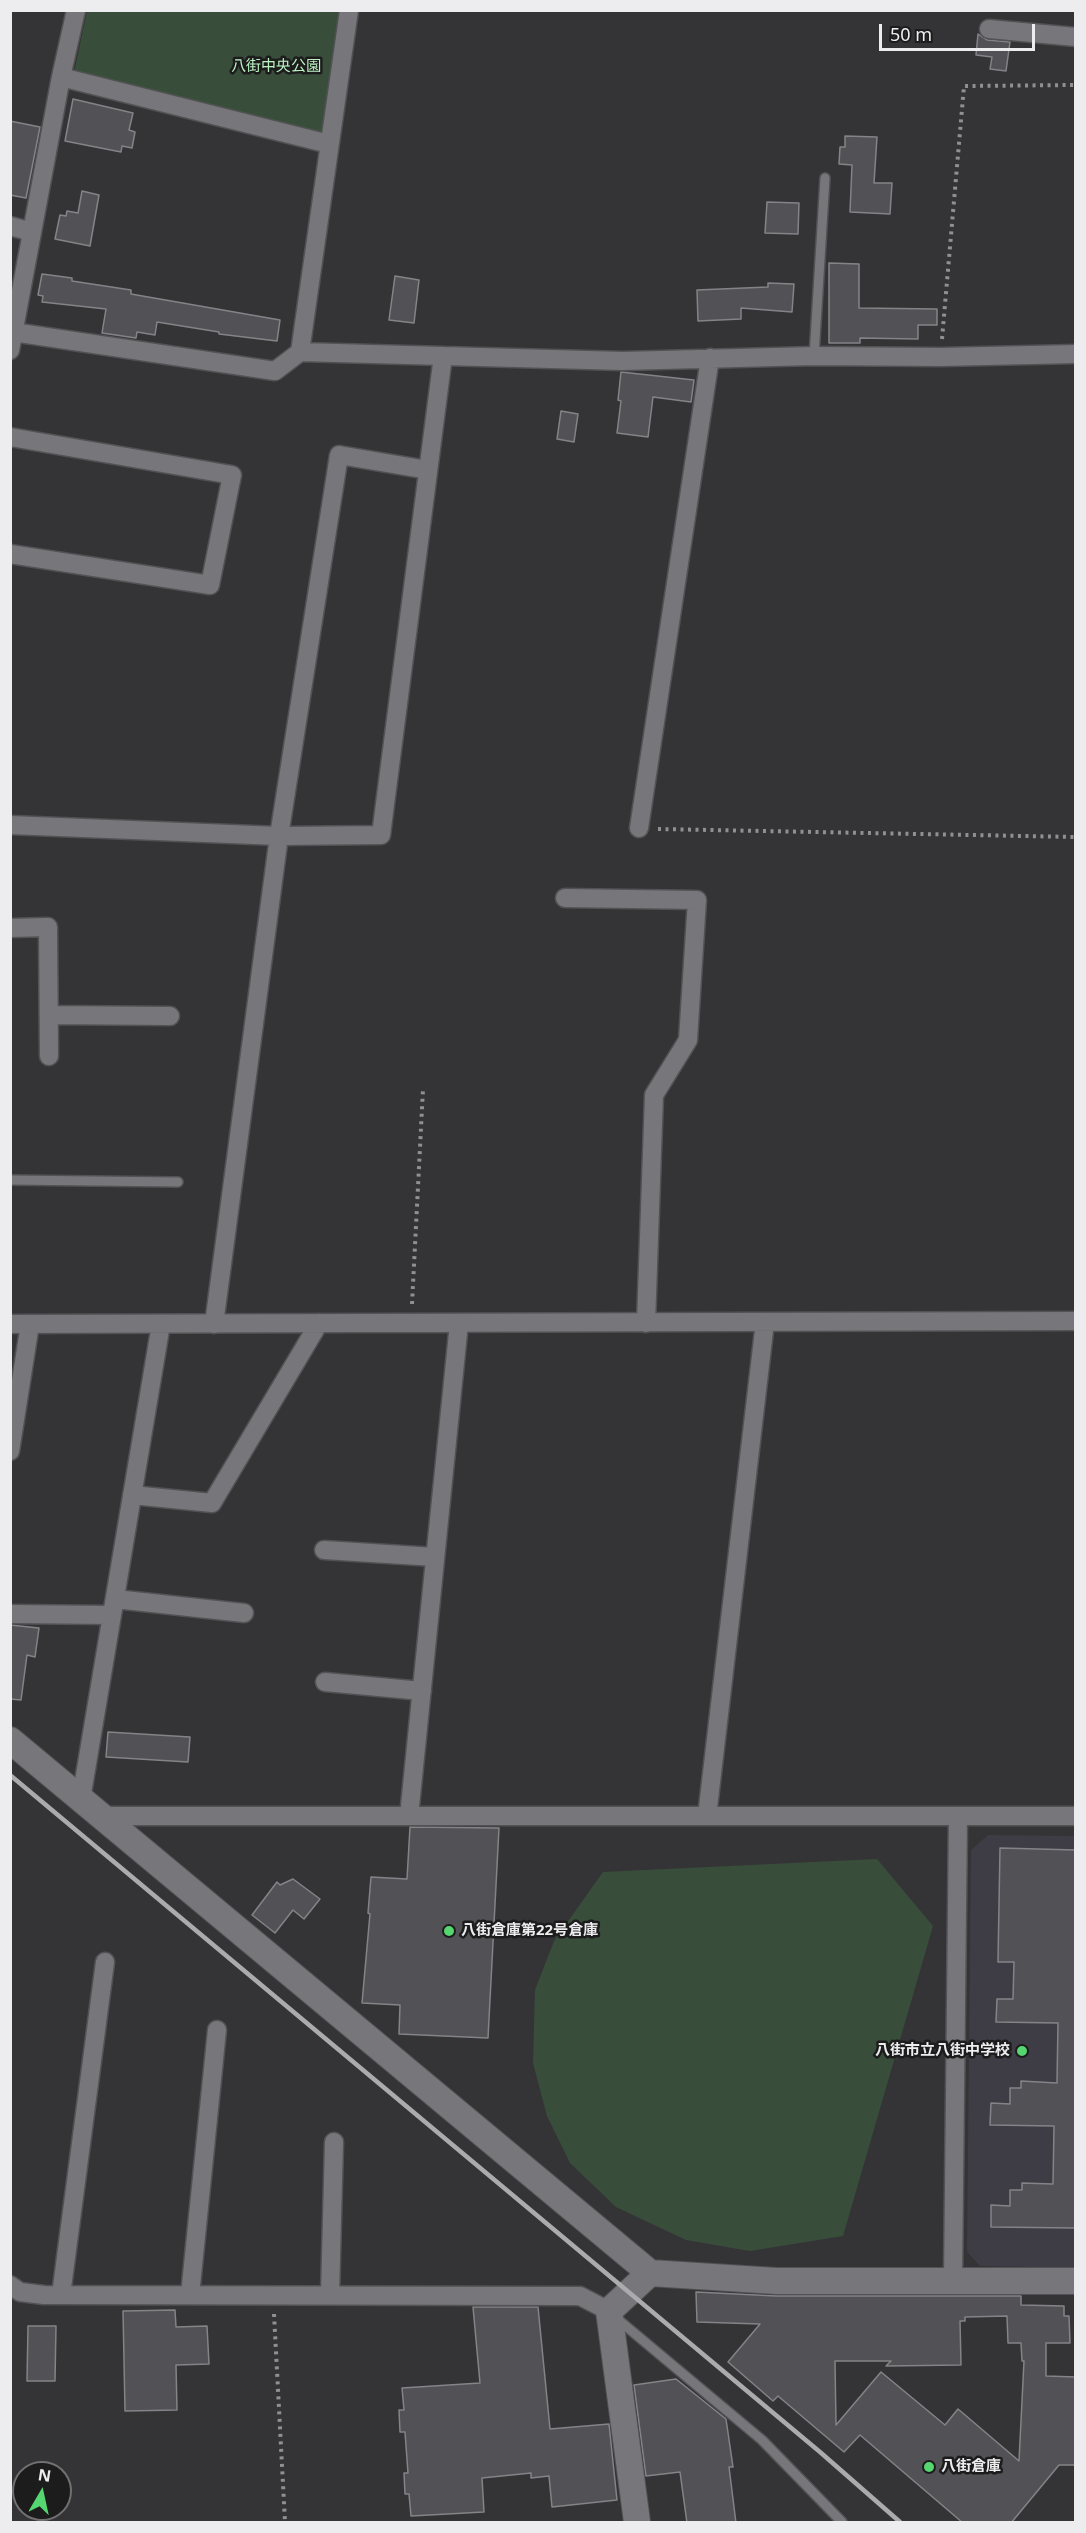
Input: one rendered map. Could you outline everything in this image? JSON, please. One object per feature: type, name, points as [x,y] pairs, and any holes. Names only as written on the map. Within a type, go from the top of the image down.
[{"type":"street","points":[[76,10],[12,327],[274,371],[300,352],[623,361],[814,356],[940,357],[1076,354]]},
{"type":"street","points":[[300,352],[349,10]]},
{"type":"street","points":[[988,28],[1076,37]]},
{"type":"street","points":[[61,77],[329,144]]},
{"type":"street","points":[[10,226],[32,232]]},
{"type":"street","points":[[10,825],[279,836],[381,835],[443,356]]},
{"type":"street","points":[[639,828],[710,358]]},
{"type":"street","points":[[10,437],[232,475],[210,585],[10,554]]},
{"type":"street","points":[[214,1324],[279,836],[339,455],[428,470]]},
{"type":"street","points":[[565,898],[697,900],[688,1040],[654,1095],[646,1323]]},
{"type":"street","points":[[10,928],[48,927],[49,1056]]},
{"type":"street","points":[[49,1015],[170,1016]]},
{"type":"street","points":[[10,1324],[1076,1321]]},
{"type":"street","points":[[707,1816],[765,1322]]},
{"type":"street","points":[[132,1495],[212,1503],[319,1323]]},
{"type":"street","points":[[409,1816],[459,1323]]},
{"type":"street","points":[[10,1451],[30,1324]]},
{"type":"street","points":[[81,1799],[161,1324]]},
{"type":"street","points":[[324,1550],[435,1557]]},
{"type":"street","points":[[10,1614],[113,1607],[244,1612]]},
{"type":"street","points":[[324,1682],[422,1691]]},
{"type":"street","points":[[10,1740],[650,2273],[776,2281],[1076,2281]]},
{"type":"street","points":[[103,1816],[1076,1816]]},
{"type":"street","points":[[953,2280],[958,1816]]},
{"type":"street","points":[[61,2295],[105,1962]]},
{"type":"street","points":[[189,2295],[217,2030]]},
{"type":"street","points":[[330,2295],[334,2142]]},
{"type":"street","points":[[609,2311],[650,2273]]},
{"type":"street","points":[[10,2285],[20,2292],[61,2295],[580,2296],[609,2311]]},
{"type":"street","points":[[609,2311],[638,2523]]},
{"type":"lane","points":[[814,356],[825,178]]},
{"type":"lane","points":[[10,1180],[178,1182]]},
{"type":"lane","points":[[609,2311],[762,2440],[842,2523]]},
{"type":"path","points":[[940,357],[964,86],[1076,85]]},
{"type":"path","points":[[639,828],[1076,837]]},
{"type":"path","points":[[411,1323],[423,1089]]},
{"type":"path","points":[[273,2295],[285,2523]]},
{"type":"shaded area","name":"八街市立八街中学校","points":[[988,1835],[1075,1836],[1075,2268],[980,2266],[967,2252],[971,1850]]},
{"type":"green space","name":"八街中央公園","points":[[87,11],[341,11],[323,135],[74,73]]},
{"type":"green space","points":[[877,1859],[933,1926],[843,2236],[750,2251],[686,2240],[616,2207],[570,2163],[547,2116],[533,2063],[535,1990],[554,1941],[603,1872]]},
{"type":"building","points":[[978,34],[987,40],[1010,42],[1006,71],[990,69],[992,57],[976,55]]},
{"type":"building","points":[[73,99],[133,113],[129,130],[135,132],[132,148],[122,146],[121,152],[65,141]]},
{"type":"building","points":[[10,121],[40,127],[26,198],[10,195]]},
{"type":"building","points":[[845,136],[877,137],[874,183],[892,183],[890,214],[850,212],[852,165],[839,164],[840,147],[845,147]]},
{"type":"building","points":[[82,191],[99,195],[90,246],[55,239],[60,215],[66,216],[67,211],[78,213]]},
{"type":"building","points":[[767,202],[799,203],[798,234],[765,233]]},
{"type":"building","points":[[829,263],[859,264],[859,308],[937,309],[937,325],[918,325],[918,339],[860,338],[860,343],[829,343]]},
{"type":"building","points":[[42,274],[131,290],[131,294],[280,320],[277,341],[219,334],[219,332],[157,322],[155,335],[137,332],[136,338],[102,333],[106,309],[42,302],[43,296],[38,295]]},
{"type":"building","points":[[395,276],[419,280],[414,323],[389,320]]},
{"type":"building","points":[[768,283],[794,284],[792,312],[741,308],[741,319],[698,321],[697,290],[768,287]]},
{"type":"building","points":[[621,372],[694,380],[691,402],[653,397],[648,437],[617,433],[621,401],[618,400]]},
{"type":"building","points":[[561,411],[578,414],[574,442],[557,439]]},
{"type":"building","points":[[10,1625],[39,1628],[35,1657],[27,1655],[21,1700],[10,1699]]},
{"type":"building","points":[[108,1732],[190,1737],[188,1762],[106,1757]]},
{"type":"building","name":"八街倉庫第22号倉庫","points":[[410,1827],[499,1828],[488,2038],[399,2034],[400,2005],[362,2003],[371,1877],[407,1879]]},
{"type":"building","points":[[1000,1848],[1076,1850],[1076,2228],[991,2227],[991,2205],[1010,2206],[1010,2190],[1022,2190],[1022,2183],[1053,2184],[1054,2126],[990,2125],[991,2103],[1010,2104],[1010,2088],[1021,2088],[1021,2081],[1057,2083],[1058,2023],[996,2022],[997,1999],[1013,1999],[1014,1962],[998,1962]]},
{"type":"building","points":[[293,1879],[320,1899],[304,1919],[293,1910],[275,1933],[252,1915],[277,1882],[280,1885]]},
{"type":"building","points":[[696,2292],[776,2296],[1021,2296],[1021,2305],[1064,2306],[1064,2316],[1069,2316],[1070,2343],[1046,2343],[1046,2376],[1076,2377],[1076,2465],[1059,2465],[1011,2523],[963,2523],[860,2435],[844,2452],[778,2396],[773,2401],[728,2362],[760,2324],[697,2322]],"holes":[[[1007,2316],[1008,2343],[1021,2343],[1022,2361],[1024,2361],[1019,2461],[958,2409],[945,2425],[881,2372],[836,2425],[835,2361],[891,2361],[886,2366],[961,2365],[960,2321],[965,2321],[965,2317]]]},
{"type":"building","points":[[473,2307],[538,2307],[550,2429],[609,2424],[617,2500],[552,2507],[549,2476],[531,2478],[531,2473],[482,2478],[484,2512],[411,2516],[409,2494],[405,2494],[404,2473],[408,2473],[405,2432],[400,2432],[399,2410],[404,2410],[402,2388],[480,2383]]},
{"type":"building","points":[[175,2310],[176,2327],[207,2326],[209,2364],[176,2365],[177,2410],[125,2411],[123,2311]]},
{"type":"building","points":[[28,2326],[56,2326],[55,2381],[27,2381]]},
{"type":"building","points":[[676,2379],[726,2419],[733,2467],[729,2467],[736,2523],[687,2523],[680,2472],[646,2476],[634,2385]]},
{"type":"railway","points":[[10,1775],[820,2452],[900,2522]]},
{"type":"place","name":"八街倉庫第22号倉庫","points":[[449,1931]]},
{"type":"place","name":"八街市立八街中学校","points":[[1022,2051]]},
{"type":"place","name":"八街倉庫","points":[[929,2467]]}]
